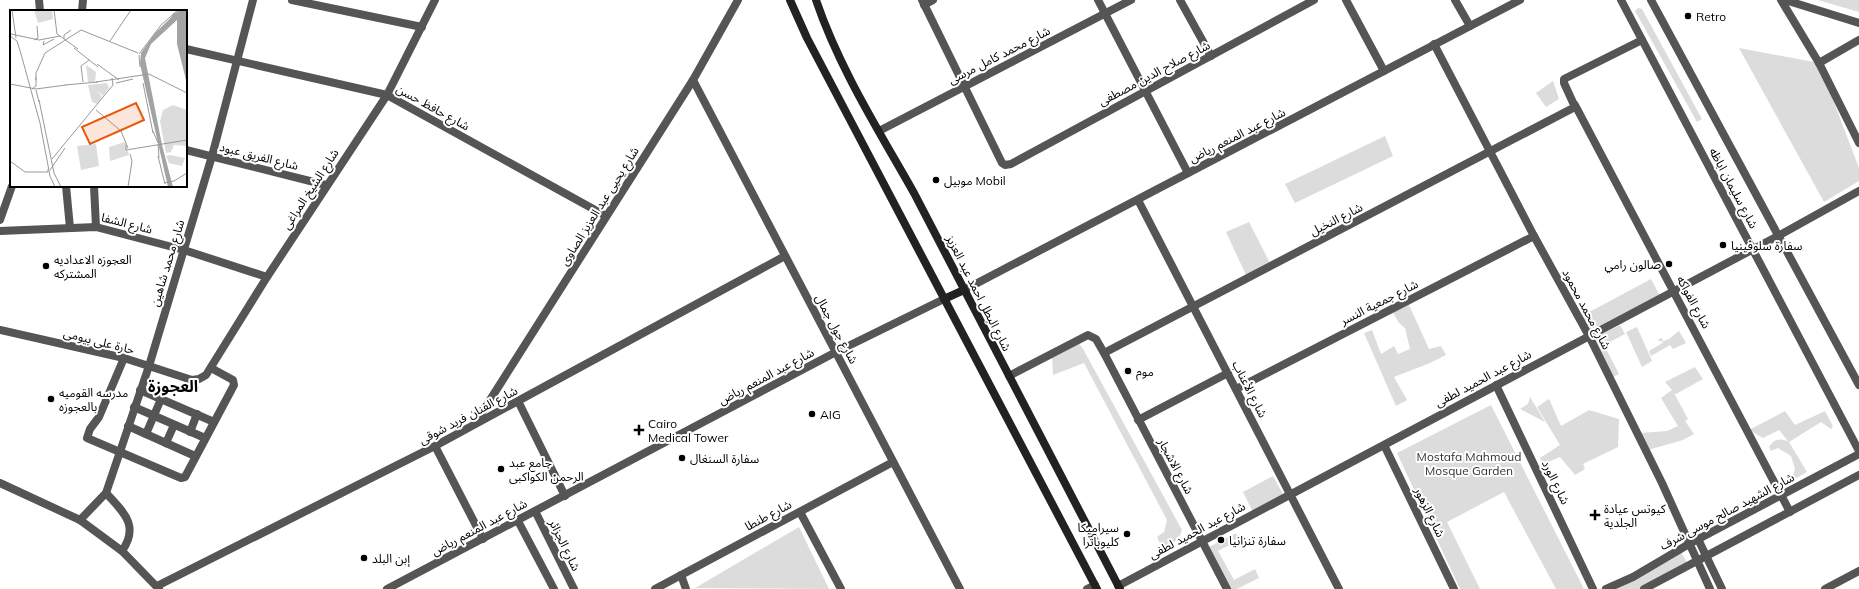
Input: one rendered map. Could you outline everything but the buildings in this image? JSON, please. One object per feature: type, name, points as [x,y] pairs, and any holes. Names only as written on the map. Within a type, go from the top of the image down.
[{"type":"main road","points":[[790,0],[796,16],[1096,587]]},
{"type":"main road","name":"شارع البطل احمد عبد العزيز","points":[[817,4],[835,44],[879,131],[914,193],[1119,587]]},
{"type":"main road","points":[[944,299],[964,290]]},
{"type":"street","points":[[39,0],[40,10]]},
{"type":"street","points":[[82,10],[83,0]]},
{"type":"street","name":"شارع محمد شاهين","points":[[80,520],[106,493],[149,366],[212,156],[253,0]]},
{"type":"street","points":[[292,0],[422,27]]},
{"type":"street","name":"شارع الشيخ المراغى","points":[[192,380],[200,379],[206,375],[211,368],[326,185],[387,95],[435,0]]},
{"type":"street","name":"شارع يحيى عبد العزيز الصاوى","points":[[476,423],[693,80],[738,0]]},
{"type":"street","points":[[933,0],[923,2],[965,87]]},
{"type":"street","points":[[1098,0],[1188,173]]},
{"type":"street","name":"شارع محمد كامل مرسى","points":[[879,131],[1131,0]]},
{"type":"street","points":[[1180,0],[1211,56]]},
{"type":"street","name":"شارع صلاح الدين مصطفى","points":[[965,87],[1002,163],[1005,165],[1011,164],[1314,0]]},
{"type":"street","points":[[1346,0],[1384,71]]},
{"type":"street","points":[[1455,0],[1470,26]]},
{"type":"street","name":"شارع عبد المنعم رياض","points":[[964,290],[1520,0]]},
{"type":"street","name":"شارع سليمان اباظه","points":[[1621,0],[1859,452]]},
{"type":"street","name":"شارع سليمان اباظه","points":[[1651,0],[1859,385]]},
{"type":"street","points":[[1781,0],[1819,63],[1859,143]]},
{"type":"street","points":[[1785,0],[1859,23]]},
{"type":"street","points":[[1575,105],[1564,83],[1565,78],[1642,40]]},
{"type":"street","points":[[1819,63],[1859,40]]},
{"type":"street","name":"شارع محمد محمود","points":[[1434,44],[1534,236],[1589,336],[1662,482],[1710,589]]},
{"type":"street","name":"شارع حافظ حسن","points":[[187,49],[387,95],[606,216]]},
{"type":"street","name":"شارع جول جمال","points":[[693,80],[960,589]]},
{"type":"street","name":"شارع النخيل","points":[[1104,353],[1573,108],[1575,105]]},
{"type":"street","name":"شارع الفواكه","points":[[1575,105],[1674,291],[1780,496],[1790,512]]},
{"type":"street","name":"شارع الفريق عبود","points":[[187,150],[326,185]]},
{"type":"street","points":[[0,220],[12,187]]},
{"type":"street","points":[[66,187],[70,228]]},
{"type":"street","points":[[94,187],[96,227]]},
{"type":"street","name":"شارع عبد الحميد لطفى","points":[[1119,587],[1290,494],[1778,236],[1859,191]]},
{"type":"street","name":"شارع الأعناب","points":[[1138,200],[1339,589]]},
{"type":"street","name":"شارع الشفا","points":[[0,231],[96,227],[184,250],[267,277]]},
{"type":"street","name":"شارع جمعية النسر","points":[[1236,389],[1534,236]]},
{"type":"street","name":"شارع الفنان فريد شوقى","points":[[158,587],[435,446],[476,423],[519,403],[785,256]]},
{"type":"street","name":"شارع عبد المنعم رياض","points":[[387,589],[483,540],[518,520],[836,352],[944,299]]},
{"type":"street","name":"حارة على بيومى","points":[[0,330],[124,358],[192,380]]},
{"type":"street","points":[[1009,376],[1088,335],[1094,336],[1104,353]]},
{"type":"street","name":"شارع الاشجار","points":[[1104,353],[1226,589]]},
{"type":"street","points":[[124,358],[99,417],[87,435],[88,439],[178,478],[185,477],[234,384],[233,380],[211,368]]},
{"type":"street","points":[[1138,420],[1228,373]]},
{"type":"street","name":"شارع الورد","points":[[1496,385],[1593,589]]},
{"type":"street","points":[[140,390],[214,422]]},
{"type":"street","points":[[146,434],[161,399]]},
{"type":"street","points":[[519,403],[565,496]]},
{"type":"street","points":[[134,407],[205,438]]},
{"type":"street","points":[[190,432],[197,414]]},
{"type":"street","points":[[166,443],[174,425]]},
{"type":"street","points":[[128,426],[195,456]]},
{"type":"street","name":"شارع الزهور","points":[[1384,445],[1454,589]]},
{"type":"street","points":[[435,446],[483,540]]},
{"type":"street","name":"شارع الشهيد صالح موسى شرف","points":[[1606,589],[1632,577],[1698,539],[1859,452]]},
{"type":"street","name":"شارع طنطا","points":[[655,589],[893,462]]},
{"type":"street","points":[[1644,589],[1859,475]]},
{"type":"street","points":[[0,483],[80,520],[122,551],[158,587]]},
{"type":"street","points":[[106,493],[126,515],[130,524],[130,534],[122,551]]},
{"type":"street","name":"شارع الجزائر","points":[[536,511],[574,589]]},
{"type":"street","points":[[800,512],[841,589]]},
{"type":"street","points":[[518,520],[554,589]]},
{"type":"street","points":[[1698,539],[1722,589]]},
{"type":"street","points":[[1825,589],[1859,571]]},
{"type":"street","points":[[681,575],[686,589]]},
{"type":"street","points":[[1087,589],[1096,587]]},
{"type":"green space","points":[[1818,0],[1859,0],[1859,12]]},
{"type":"green space","points":[[1638,8],[1642,9],[1702,119],[1697,122],[1635,11]]},
{"type":"green space","points":[[1739,48],[1819,63],[1859,168],[1859,181],[1824,202]]},
{"type":"green space","points":[[1553,81],[1559,99],[1546,107],[1536,93]]},
{"type":"green space","points":[[1385,136],[1393,156],[1295,203],[1285,184]]},
{"type":"green space","points":[[1249,222],[1270,263],[1246,275],[1226,232]]},
{"type":"green space","points":[[1651,279],[1660,296],[1591,332],[1582,316]]},
{"type":"green space","points":[[1409,305],[1429,349],[1441,346],[1446,355],[1394,377],[1407,400],[1396,406],[1364,333],[1372,330],[1381,354],[1394,346],[1398,354],[1410,349],[1405,328],[1399,323],[1392,311]]},
{"type":"green space","points":[[1620,325],[1625,334],[1604,345],[1619,374],[1613,377],[1593,339]]},
{"type":"green space","points":[[1637,327],[1652,361],[1642,367],[1626,332]]},
{"type":"green space","points":[[1679,331],[1686,343],[1673,349],[1670,345],[1651,356],[1649,351],[1664,342],[1657,340],[1662,338],[1663,341],[1669,339]]},
{"type":"green space","points":[[1079,344],[1182,530],[1177,540],[1163,550],[1157,537],[1164,532],[1167,520],[1084,363],[1053,375],[1052,356]]},
{"type":"green space","points":[[1695,367],[1703,379],[1676,394],[1674,393],[1688,419],[1685,421],[1694,434],[1683,440],[1648,450],[1640,433],[1667,431],[1678,426],[1661,398],[1672,390],[1665,382]]},
{"type":"green space","points":[[1530,397],[1545,422],[1520,409],[1528,404]]},
{"type":"green space","points":[[1549,399],[1561,426],[1589,410],[1619,419],[1618,447],[1583,464],[1585,469],[1575,475],[1560,457],[1543,464],[1540,458],[1560,445],[1537,407]]},
{"type":"green space","name":"Mostafa Mahmoud Mosque Garden","points":[[1491,405],[1584,589],[1556,589],[1504,492],[1447,522],[1480,589],[1460,589],[1397,453]]},
{"type":"green space","points":[[1785,411],[1795,425],[1825,411],[1833,426],[1831,429],[1821,422],[1789,442],[1807,472],[1793,480],[1792,477],[1795,469],[1791,456],[1778,448],[1771,451],[1769,447],[1777,440],[1788,441],[1779,430],[1763,438],[1749,430]]},
{"type":"green space","points":[[1273,476],[1284,496],[1253,512],[1243,492]]},
{"type":"green space","points":[[799,527],[829,589],[695,588]]},
{"type":"green space","points":[[1236,533],[1239,540],[1218,551],[1234,580],[1255,569],[1259,578],[1237,589],[1230,589],[1209,547]]},
{"type":"green space","points":[[1681,552],[1688,564],[1641,589],[1611,589]]},
{"type":"place","name":"Retro","points":[[1688,16]]},
{"type":"place","name":"موبيل Mobil","points":[[936,180]]},
{"type":"place","name":"سفارة سلوفينيا","points":[[1723,245]]},
{"type":"place","name":"صالون رامي","points":[[1669,264]]},
{"type":"place","name":"العجوزه الاعداديه المشتركه","points":[[46,266]]},
{"type":"place","name":"موم","points":[[1128,371]]},
{"type":"place","name":"مدرسه القوميه بالعجوزه","points":[[51,399]]},
{"type":"place","name":"AIG","points":[[812,414]]},
{"type":"place","name":"Cairo Medical Tower","points":[[639,430]]},
{"type":"place","name":"سفارة السنغال","points":[[682,458]]},
{"type":"place","name":"جامع عبد الرحمن الكواكبى","points":[[501,469]]},
{"type":"place","name":"كيوتس عيادة الجلدية","points":[[1595,515]]},
{"type":"place","name":"سيراميكا كليوباترا","points":[[1127,534]]},
{"type":"place","name":"سفارة تنزانيا","points":[[1221,540]]},
{"type":"place","name":"إبن البلد","points":[[364,558]]},
{"type":"district","name":"العجوزة","points":[[173,386]]}]
